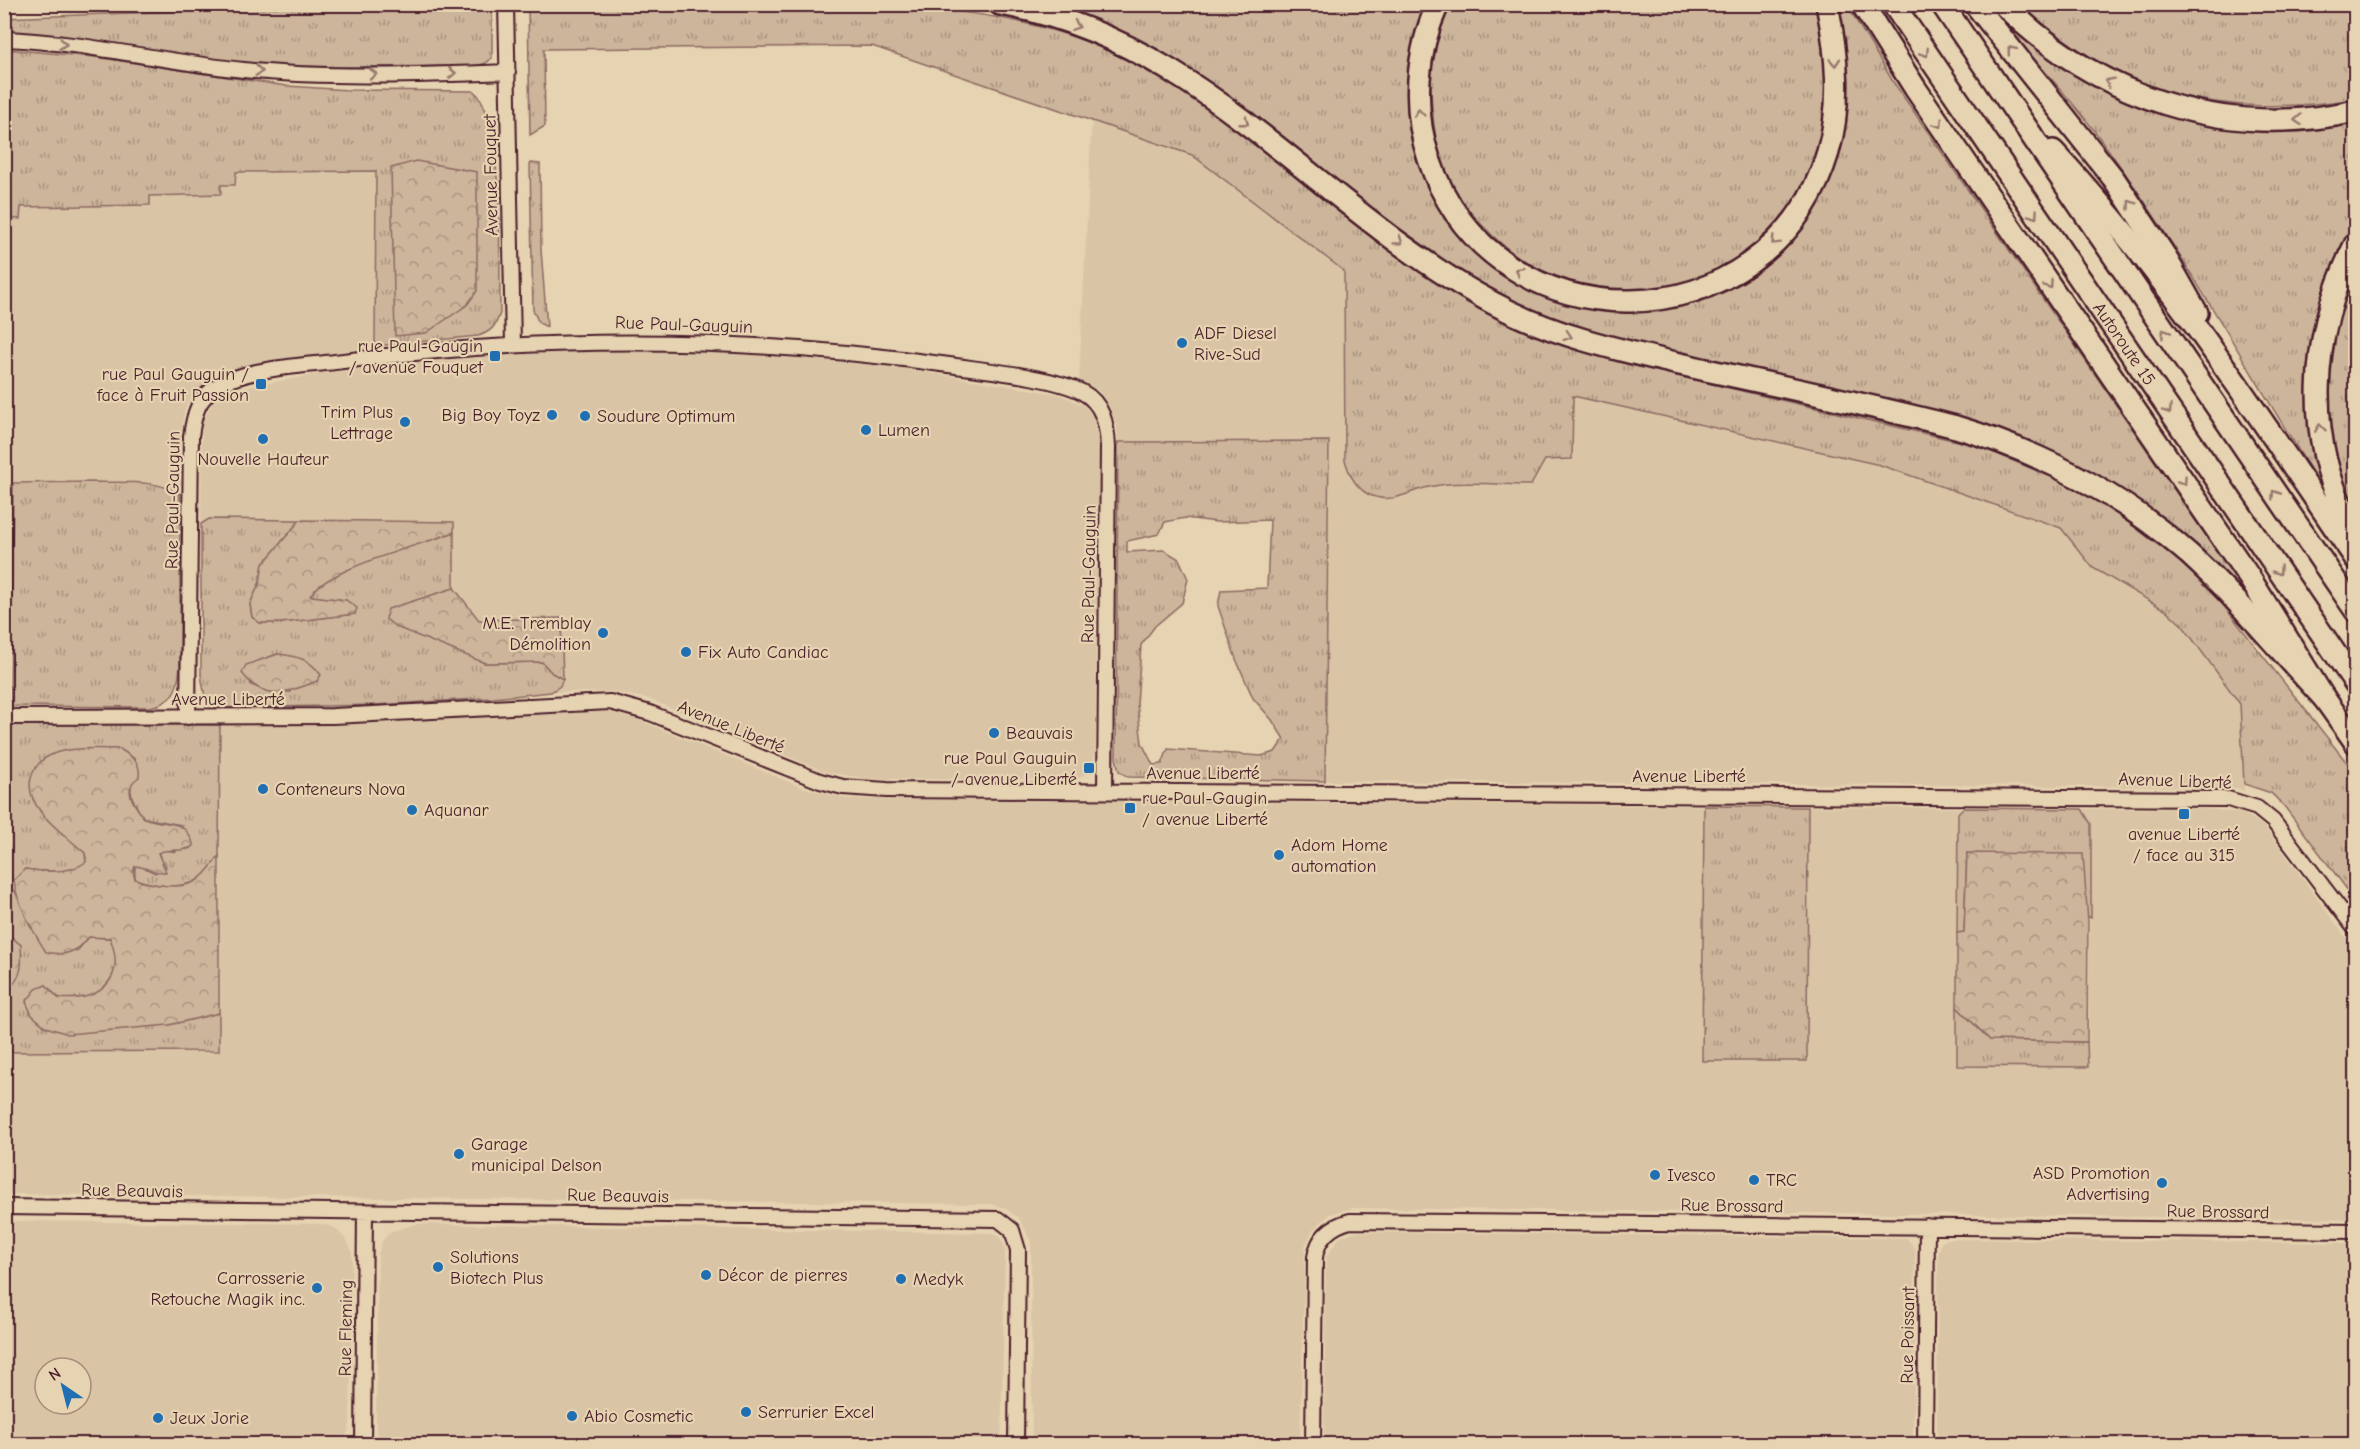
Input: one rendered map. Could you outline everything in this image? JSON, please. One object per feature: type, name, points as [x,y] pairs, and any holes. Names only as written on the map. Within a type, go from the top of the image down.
[{"type":"highway","points":[[1000,4],[1089,30],[1143,54],[1177,73],[1211,95],[1434,267],[1476,294],[1528,321],[1617,350],[1956,427],[2004,442],[2066,470],[2128,507],[2191,556],[2324,698]]},
{"type":"highway","points":[[1438,4],[1423,47],[1419,107],[1429,161],[1453,210],[1487,249],[1532,279],[1580,297],[1632,303],[1686,294],[1733,274],[1773,243],[1804,205],[1825,162],[1835,122],[1836,71],[1827,4]]},
{"type":"highway","points":[[1862,4],[1928,107],[2276,618],[2324,698],[2355,743]]},
{"type":"highway","name":"Autoroute 15","points":[[1893,4],[2355,684]]},
{"type":"highway","points":[[1942,4],[2355,611]]},
{"type":"highway","points":[[1975,4],[2131,203],[2163,253],[2243,395]]},
{"type":"highway","points":[[2003,4],[2046,43],[2080,67],[2125,90],[2168,106],[2210,115],[2266,120],[2312,119],[2355,111]]},
{"type":"highway","points":[[2006,100],[2103,205],[2243,395],[2355,559]]},
{"type":"highway","points":[[2355,243],[2328,309],[2320,353],[2317,399],[2321,439],[2330,477],[2355,534]]},
{"type":"street","name":"Avenue Fouquet","points":[[506,11],[513,344]]},
{"type":"street","points":[[4,39],[86,46],[263,72],[350,75],[508,72]]},
{"type":"street","name":"Rue Paul-Gauguin","points":[[188,717],[191,436],[194,416],[202,399],[226,381],[281,369],[396,354],[513,344],[632,341],[815,349],[1002,374],[1064,386],[1090,397],[1105,420],[1108,447],[1105,790]]},
{"type":"street","name":"Avenue Liberté","points":[[4,717],[351,716],[610,702],[638,708],[798,774],[843,787],[887,790],[2228,799],[2257,808],[2273,821],[2355,930]]},
{"type":"street","name":"Rue Beauvais","points":[[4,1207],[998,1219],[1012,1230],[1018,1250],[1016,1444]]},
{"type":"street","name":"Rue Fleming","points":[[363,1444],[365,1211]]},
{"type":"street","name":"Rue Brossard","points":[[1313,1444],[1314,1257],[1321,1239],[1341,1223],[1359,1220],[2355,1231]]},
{"type":"street","name":"Rue Poissant","points":[[1925,1444],[1927,1226]]},
{"type":"shaded area","points":[[1092,119],[1192,155],[1344,271],[1345,460],[1379,498],[1398,498],[1429,487],[1447,485],[1545,460],[1572,459],[1572,396],[1880,465],[1929,481],[2062,528],[2093,568],[2167,611],[2183,626],[2240,704],[2244,791],[2237,788],[2208,787],[1325,781],[1329,441],[1118,442],[1117,425],[1105,399],[1097,390],[1079,381]]},
{"type":"shaded area","points":[[377,171],[375,346],[237,368],[206,382],[193,395],[185,408],[182,426],[180,494],[170,488],[13,483],[10,706],[5,706],[5,218],[20,218],[20,207],[149,205],[149,196],[220,194],[221,185],[235,172]]},
{"type":"shaded area","points":[[659,350],[775,355],[900,368],[1058,394],[1085,406],[1094,417],[1099,442],[1095,751],[1092,769],[1078,779],[868,779],[826,772],[649,699],[614,692],[551,692],[560,686],[563,679],[561,619],[479,620],[454,588],[453,522],[210,519],[201,524],[202,424],[212,403],[236,389],[318,374],[423,362],[555,352]]},
{"type":"shaded area","points":[[581,710],[608,712],[636,719],[804,788],[847,799],[1704,806],[1702,1061],[1807,1061],[1808,807],[1963,808],[1958,813],[1957,1066],[2088,1067],[2091,825],[2082,809],[2209,809],[2242,813],[2261,824],[2270,834],[2355,950],[2355,1219],[1353,1208],[1330,1214],[1313,1230],[1305,1246],[1300,1444],[1032,1444],[1031,1241],[1019,1218],[1003,1207],[990,1204],[5,1194],[5,1052],[219,1051],[220,725],[325,725]]},
{"type":"shaded area","points":[[5,1221],[323,1224],[335,1228],[348,1242],[352,1253],[350,1425],[343,1444],[5,1444]]},
{"type":"shaded area","points":[[416,1224],[993,1233],[1000,1237],[1005,1248],[1001,1444],[384,1444],[378,1434],[376,1419],[378,1254],[389,1232]]},
{"type":"shaded area","points":[[1353,1232],[1907,1238],[1915,1249],[1913,1444],[1324,1444],[1326,1257],[1339,1238]]},
{"type":"shaded area","points":[[1947,1239],[2355,1243],[2355,1444],[1937,1444],[1938,1256],[1941,1243]]},
{"type":"green space","points":[[492,5],[492,58],[476,66],[252,65],[5,33],[4,18],[307,6]]},
{"type":"green space","points":[[528,5],[894,6],[973,13],[1051,30],[1091,43],[1122,57],[1152,72],[1210,108],[1441,283],[1485,311],[1532,335],[1618,362],[1978,446],[2068,484],[2113,511],[2186,566],[2216,596],[2355,773],[2355,900],[2284,806],[2271,793],[2244,784],[2240,704],[2183,626],[2167,611],[2093,568],[2061,528],[1880,465],[1573,396],[1572,459],[1545,460],[1531,485],[1454,484],[1423,488],[1387,499],[1373,496],[1356,485],[1345,460],[1344,271],[1192,155],[872,46],[544,49],[545,126],[530,135]]},
{"type":"green space","points":[[1034,5],[1426,5],[1414,57],[1414,138],[1424,177],[1439,205],[1458,231],[1480,254],[1520,283],[1563,302],[1610,310],[1657,309],[1703,298],[1745,278],[1783,248],[1814,210],[1836,162],[1842,137],[1847,83],[1843,30],[1837,5],[1847,5],[1892,80],[2260,614],[2066,461],[1588,335],[1500,297],[1430,254],[1228,97],[1179,63],[1132,38],[1081,17]]},
{"type":"green space","points":[[1450,5],[1814,5],[1825,51],[1827,101],[1820,150],[1812,173],[1801,193],[1772,230],[1737,258],[1698,278],[1656,289],[1614,290],[1571,282],[1531,264],[1493,236],[1472,214],[1455,189],[1442,162],[1435,132],[1431,83],[1434,51]]},
{"type":"green space","points":[[1988,5],[1994,5],[2045,55],[2086,81],[2124,99],[2168,115],[2209,124],[2355,120],[2355,229],[2342,252],[2311,351],[2308,383],[2321,475],[2316,478],[2184,262],[2128,178],[2086,120]]},
{"type":"green space","points":[[2020,5],[2355,5],[2355,99],[2259,106],[2217,102],[2176,94],[2137,80],[2098,61],[2059,36]]},
{"type":"green space","points":[[4,49],[95,57],[287,86],[348,90],[473,91],[483,105],[491,128],[495,159],[500,264],[500,313],[497,322],[486,333],[478,336],[375,346],[376,171],[236,172],[235,185],[221,185],[221,194],[150,196],[150,205],[21,207],[20,219],[5,218]]},
{"type":"green space","points":[[416,161],[477,172],[477,291],[467,305],[426,333],[395,336],[391,168]]},
{"type":"green space","points":[[530,163],[540,164],[541,250],[547,327],[539,323],[533,310]]},
{"type":"green space","points":[[2355,269],[2355,509],[2342,481],[2334,452],[2329,390],[2337,327]]},
{"type":"green space","points":[[1329,441],[1325,781],[1128,777],[1119,771],[1116,758],[1118,442]],"holes":[[[1185,518],[1217,522],[1270,520],[1267,588],[1221,590],[1218,606],[1236,659],[1253,698],[1272,720],[1284,739],[1275,752],[1261,756],[1168,749],[1162,764],[1153,765],[1142,743],[1137,704],[1141,645],[1155,626],[1182,603],[1188,579],[1179,559],[1164,550],[1127,552],[1127,541],[1159,534],[1165,522]]]},
{"type":"green space","points":[[13,483],[150,484],[171,489],[180,494],[180,667],[176,688],[164,702],[150,707],[10,706]]},
{"type":"green space","points":[[209,519],[300,520],[263,564],[260,582],[250,604],[252,617],[260,623],[281,623],[355,614],[346,600],[310,596],[319,586],[354,567],[454,532],[454,588],[389,609],[484,663],[542,662],[552,673],[563,679],[560,686],[551,692],[493,698],[374,705],[217,708],[205,697],[201,675],[201,524]],"holes":[[[278,654],[291,692],[269,692],[251,685],[247,665]]]},
{"type":"green space","points":[[300,520],[454,522],[454,532],[354,567],[319,586],[310,596],[346,600],[357,608],[355,614],[281,623],[260,623],[252,617],[250,604],[260,582],[263,564]]},
{"type":"green space","points":[[454,588],[479,620],[561,618],[563,679],[552,673],[542,662],[485,663],[396,627],[386,619],[388,609]]},
{"type":"green space","points":[[278,654],[302,659],[312,665],[321,675],[317,681],[296,689],[276,692],[258,688],[242,673],[246,665]]},
{"type":"green space","points":[[5,724],[220,725],[219,856],[199,879],[189,884],[174,886],[158,885],[135,879],[135,866],[155,873],[166,867],[158,853],[165,850],[176,852],[182,825],[144,818],[134,803],[131,790],[135,759],[120,749],[78,750],[33,799],[42,814],[85,853],[86,863],[65,871],[25,869],[15,891],[31,928],[77,951],[89,937],[110,938],[115,952],[112,977],[106,985],[90,997],[70,1000],[60,998],[46,985],[26,1001],[32,1015],[46,1027],[169,1025],[219,1013],[219,1051],[5,1052],[4,988],[10,988],[21,945],[5,932]]},
{"type":"green space","points":[[82,749],[120,749],[132,757],[139,767],[139,777],[131,786],[130,792],[133,802],[144,818],[181,827],[186,831],[194,846],[185,850],[167,850],[158,853],[166,872],[135,866],[133,872],[135,879],[166,886],[189,884],[203,876],[219,856],[219,1013],[169,1025],[68,1034],[46,1027],[32,1015],[26,1002],[36,989],[46,985],[58,998],[86,996],[97,992],[106,986],[112,977],[115,966],[114,953],[110,938],[89,937],[71,952],[60,954],[46,952],[26,917],[15,889],[14,880],[25,869],[65,870],[86,862],[85,853],[51,823],[38,808],[30,783],[37,766],[45,758],[56,753]]},
{"type":"green space","points":[[1704,806],[1808,807],[1807,1061],[1702,1061]]},
{"type":"green space","points":[[1963,808],[2082,809],[2091,824],[2091,918],[1967,853],[1964,933],[1957,933],[1958,813]]},
{"type":"green space","points":[[1967,853],[2083,854],[2088,922],[2087,1042],[1990,1040],[1957,1007],[1957,933],[1964,932]]},
{"type":"green space","points":[[5,932],[21,945],[21,968],[10,988],[5,988]]},
{"type":"green space","points":[[1957,1007],[1990,1040],[2087,1042],[2088,1067],[1957,1066]]},
{"type":"place","name":"ADF Diesel Rive-Sud","points":[[1182,343]]},
{"type":"place","name":"rue Paul-Gaugin / avenue Fouquet","points":[[495,356]]},
{"type":"place","name":"rue Paul Gauguin / face à Fruit Passion","points":[[261,384]]},
{"type":"place","name":"Big Boy Toyz","points":[[552,415]]},
{"type":"place","name":"Soudure Optimum","points":[[585,416]]},
{"type":"place","name":"Trim Plus Lettrage","points":[[405,422]]},
{"type":"place","name":"Lumen","points":[[866,430]]},
{"type":"place","name":"Nouvelle Hauteur","points":[[263,439]]},
{"type":"place","name":"M.E. Tremblay Démolition","points":[[603,633]]},
{"type":"place","name":"Fix Auto Candiac","points":[[686,652]]},
{"type":"place","name":"Beauvais","points":[[994,733]]},
{"type":"place","name":"rue Paul Gauguin / avenue Liberté","points":[[1089,768]]},
{"type":"place","name":"Conteneurs Nova","points":[[263,789]]},
{"type":"place","name":"rue Paul-Gaugin / avenue Liberté","points":[[1130,808]]},
{"type":"place","name":"Aquanar","points":[[412,810]]},
{"type":"place","name":"avenue Liberté / face au 315","points":[[2184,814]]},
{"type":"place","name":"Adom Home automation","points":[[1279,855]]},
{"type":"place","name":"Garage municipal Delson","points":[[459,1154]]},
{"type":"place","name":"Ivesco","points":[[1655,1175]]},
{"type":"place","name":"TRC","points":[[1754,1180]]},
{"type":"place","name":"ASD Promotion Advertising","points":[[2162,1183]]},
{"type":"place","name":"Solutions Biotech Plus","points":[[438,1267]]},
{"type":"place","name":"Décor de pierres","points":[[706,1275]]},
{"type":"place","name":"Medyk","points":[[901,1279]]},
{"type":"place","name":"Carrosserie Retouche Magik inc.","points":[[317,1288]]},
{"type":"place","name":"Serrurier Excel","points":[[746,1412]]},
{"type":"place","name":"Abio Cosmetic","points":[[572,1416]]},
{"type":"place","name":"Jeux Jorie","points":[[158,1418]]}]
